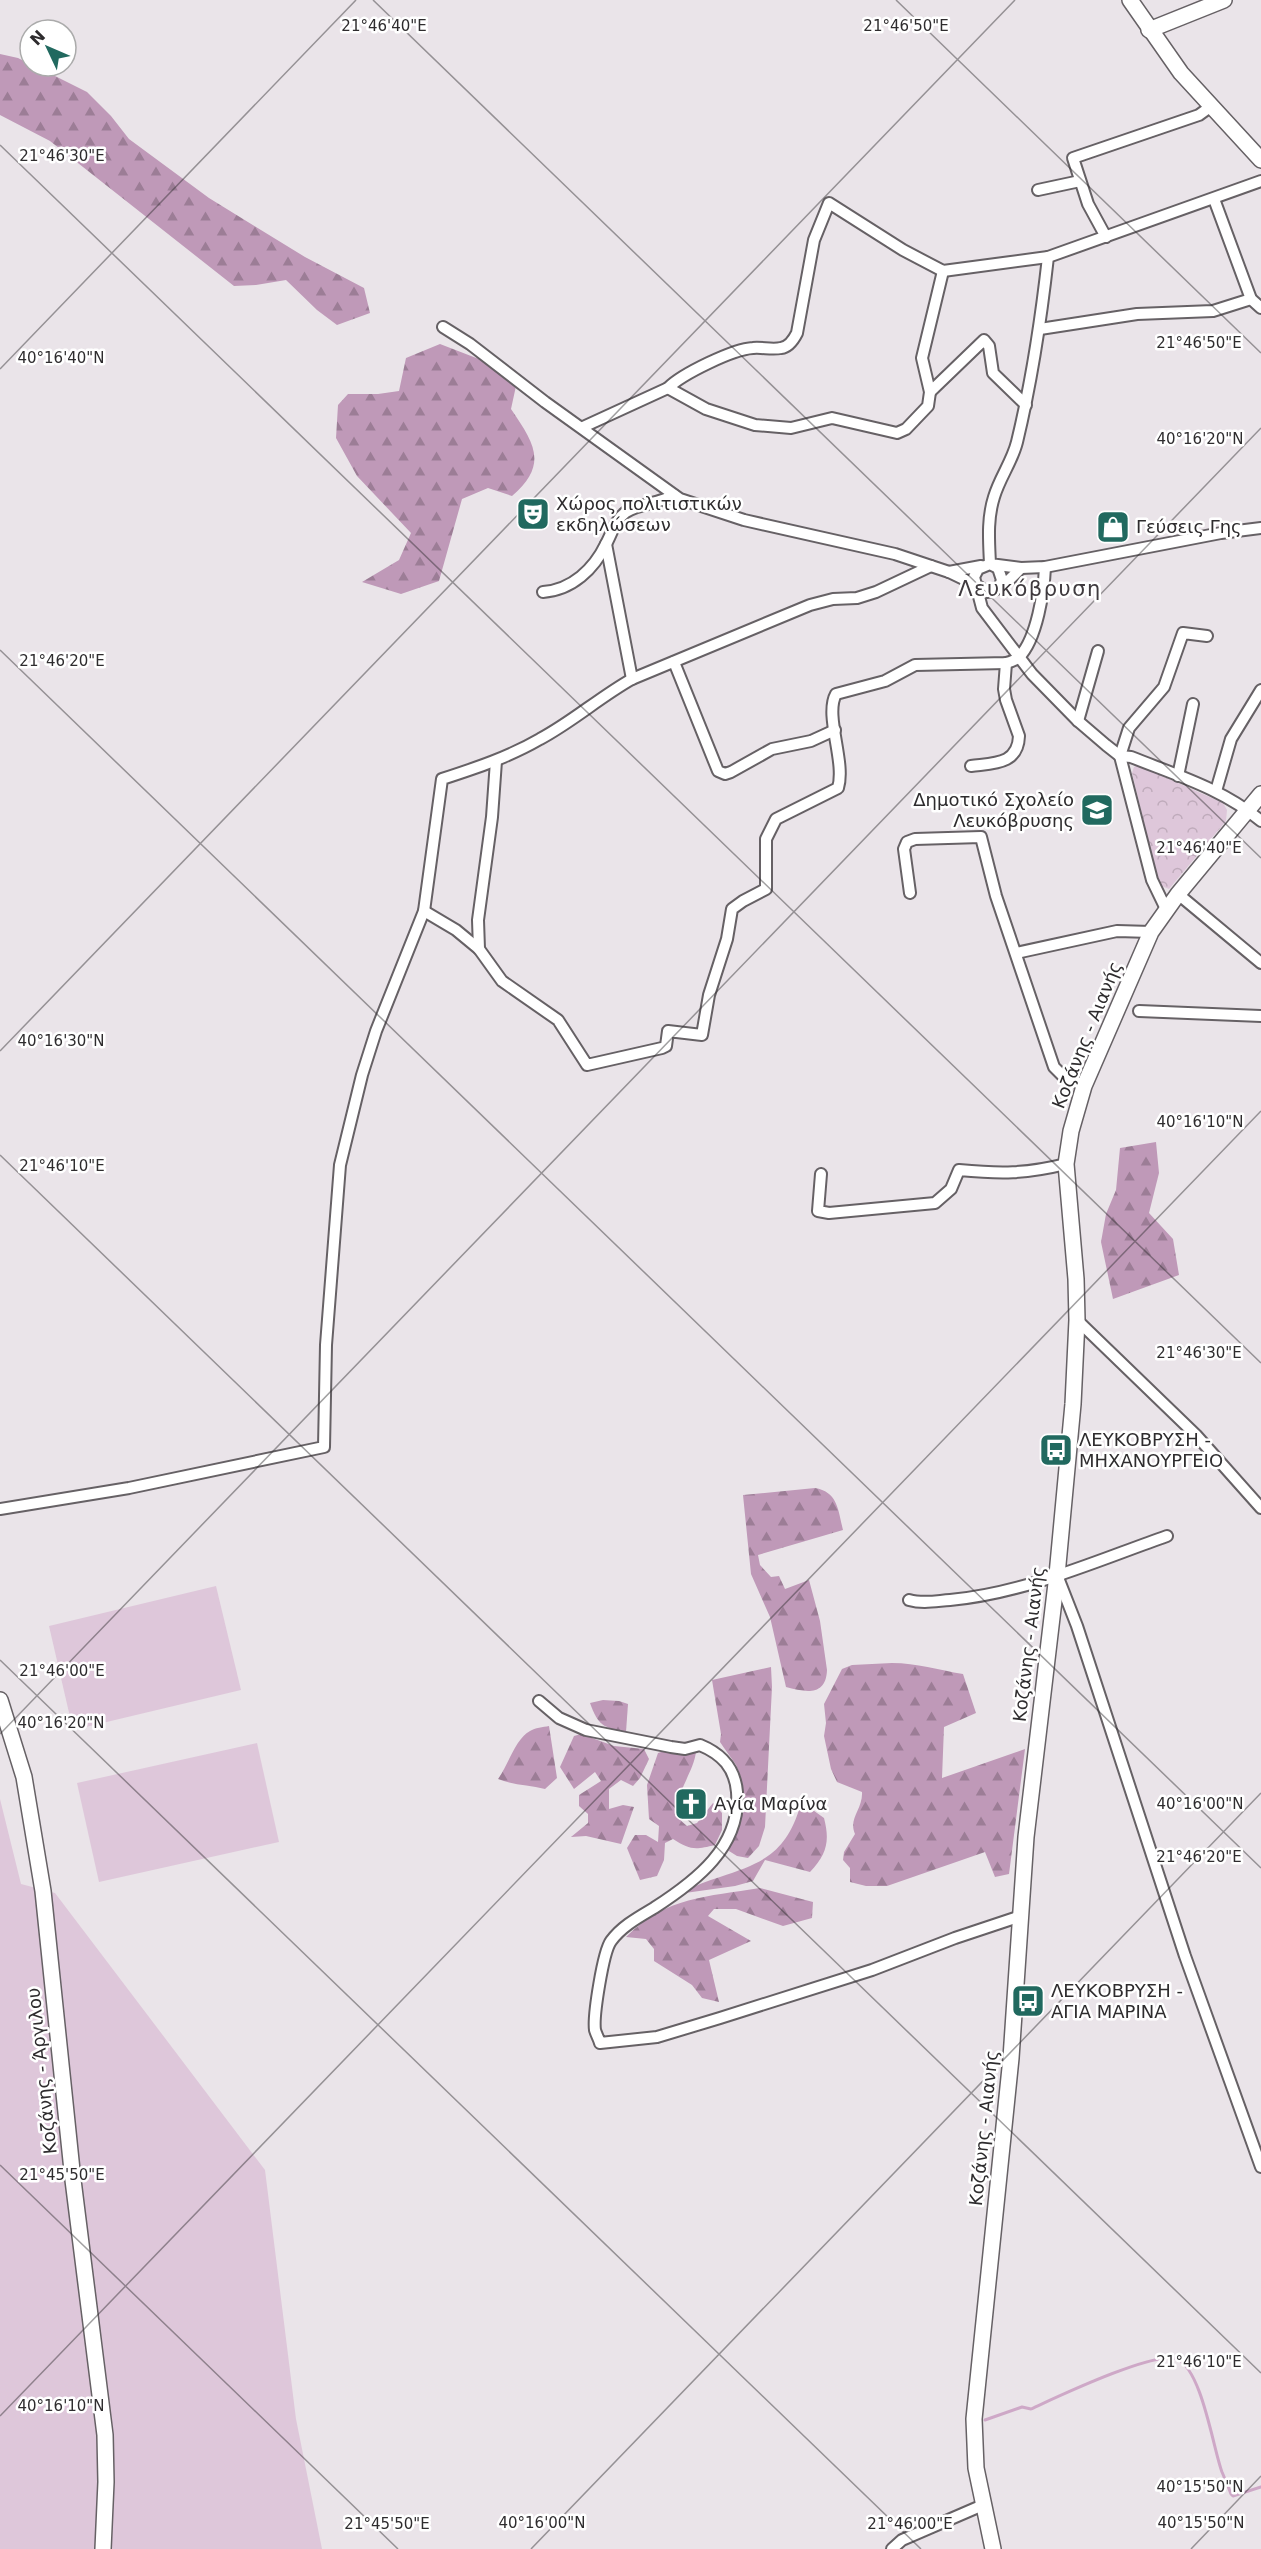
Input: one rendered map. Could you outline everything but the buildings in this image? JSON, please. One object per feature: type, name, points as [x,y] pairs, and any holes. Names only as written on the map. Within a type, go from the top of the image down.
[{"type":"main road","points":[[1130,0],[1181,73],[1261,160]]},
{"type":"main road","points":[[1149,30],[1224,0]]},
{"type":"main road","name":"Κοζάνης - Αιανής","points":[[993,2549],[976,2468],[975,2419],[1011,2058],[1029,1810],[1057,1575],[1073,1404],[1077,1320],[1076,1279],[1066,1164],[1071,1131],[1084,1086],[1151,932],[1166,909],[1261,794]]},
{"type":"main road","name":"Κοζάνης - Άργιλου","points":[[0,1700],[24,1777],[43,1891],[73,2180],[105,2435],[106,2482],[103,2549]]},
{"type":"street","points":[[1106,237],[1088,204],[1073,158],[1199,115],[1210,107]]},
{"type":"street","points":[[1038,190],[1080,181]]},
{"type":"street","points":[[583,427],[668,388],[678,378],[737,352],[751,348],[782,348],[794,339],[814,240],[829,203],[903,250],[943,272],[1048,257],[1261,181]]},
{"type":"street","points":[[1214,199],[1251,299],[1261,308]]},
{"type":"street","points":[[986,565],[988,520],[994,496],[1013,458],[1026,405],[1040,329],[1048,257]]},
{"type":"street","points":[[668,388],[706,409],[754,425],[791,428],[832,418],[897,433],[906,429],[928,406],[930,392],[922,358],[943,272]]},
{"type":"street","points":[[1040,329],[1137,314],[1213,311],[1251,299]]},
{"type":"street","points":[[443,327],[470,344],[545,402],[583,427],[674,495],[744,520],[857,544],[931,566],[949,572],[987,592],[997,589]]},
{"type":"street","points":[[930,392],[984,340],[988,346],[993,373],[1026,405]]},
{"type":"street","points":[[543,592],[553,591],[576,581],[596,562],[615,524],[626,512],[662,502],[674,495]]},
{"type":"street","points":[[949,572],[986,565],[1021,568],[1045,567],[1210,535],[1261,528]]},
{"type":"street","points":[[606,544],[632,679]]},
{"type":"street","points":[[986,565],[975,573],[982,608],[1018,658],[1078,721],[1120,756],[1131,757],[1216,791],[1248,810],[1261,821]]},
{"type":"street","points":[[986,565],[998,568],[1002,576],[997,589]]},
{"type":"street","points":[[0,1509],[129,1488],[324,1447],[326,1345],[340,1165],[362,1075],[376,1031],[424,911],[442,779],[496,761],[541,739],[607,693],[632,679],[810,605],[876,592],[931,566]]},
{"type":"street","points":[[424,911],[456,930],[479,949],[502,981],[558,1020],[587,1065],[662,1048],[666,1046],[668,1031],[702,1035],[709,995],[727,939],[732,909],[766,889],[766,839],[776,819],[838,788],[841,772],[835,730],[836,694],[885,681],[915,665],[1006,663],[1018,658],[1030,637],[1039,610],[1044,593],[1045,567]]},
{"type":"street","points":[[980,600],[1021,568]]},
{"type":"street","points":[[1166,909],[1152,880],[1120,756],[1129,728],[1164,687],[1184,633],[1207,636]]},
{"type":"street","points":[[1078,721],[1098,651]]},
{"type":"street","points":[[674,662],[718,771],[725,774],[772,749],[811,741],[835,730]]},
{"type":"street","points":[[971,766],[1010,759],[1019,745],[1019,736],[1005,699],[1006,663]]},
{"type":"street","points":[[1216,791],[1231,739],[1261,690]]},
{"type":"street","points":[[1178,776],[1193,704]]},
{"type":"street","points":[[479,949],[478,920],[492,818],[496,761]]},
{"type":"street","points":[[910,893],[904,849],[907,842],[915,839],[981,837],[993,884],[1054,1067],[1062,1075],[1084,1086]]},
{"type":"street","points":[[1178,894],[1261,963]]},
{"type":"street","points":[[1016,954],[1117,931],[1151,932]]},
{"type":"street","points":[[1139,1011],[1261,1016]]},
{"type":"street","points":[[821,1174],[818,1211],[829,1213],[935,1203],[951,1189],[959,1170],[1011,1174],[1032,1173],[1066,1164]]},
{"type":"street","points":[[1077,1320],[1196,1435],[1261,1508]]},
{"type":"street","points":[[909,1600],[919,1603],[1009,1591],[1167,1536]]},
{"type":"street","points":[[1057,1575],[1077,1626],[1185,1956],[1261,2167]]},
{"type":"street","points":[[539,1701],[559,1718],[586,1730],[671,1748],[685,1749],[700,1745],[722,1757],[732,1769],[736,1780],[736,1816],[730,1835],[720,1853],[696,1879],[626,1926],[610,1942],[604,1955],[595,2030],[600,2043],[657,2037],[872,1970],[955,1938],[1021,1916]]},
{"type":"street","points":[[892,2549],[902,2540],[983,2505]]},
{"type":"green space","points":[[0,54],[18,58],[18,78],[59,78],[87,92],[111,116],[129,139],[209,198],[305,257],[364,288],[370,313],[337,325],[317,310],[286,280],[234,286],[50,141],[0,115]]},
{"type":"green space","points":[[440,344],[484,361],[516,386],[511,409],[531,443],[534,463],[531,474],[512,496],[488,488],[462,499],[439,581],[401,594],[362,582],[399,560],[411,533],[357,476],[336,438],[338,405],[348,394],[399,391],[406,358]]},
{"type":"green space","points":[[1138,765],[1223,803],[1227,810],[1226,821],[1169,889],[1159,885],[1132,773],[1134,767]]},
{"type":"green space","points":[[1156,1142],[1159,1173],[1149,1213],[1173,1239],[1179,1275],[1113,1299],[1101,1242],[1106,1214],[1116,1190],[1120,1148]]},
{"type":"green space","points":[[815,1488],[823,1490],[833,1498],[843,1530],[758,1555],[760,1565],[771,1577],[779,1576],[785,1589],[809,1580],[820,1621],[827,1670],[823,1685],[819,1689],[807,1691],[786,1687],[770,1617],[751,1574],[743,1495]]},
{"type":"green space","points":[[216,1586],[241,1690],[73,1730],[49,1626]]},
{"type":"green space","points":[[892,1663],[919,1665],[963,1674],[976,1713],[944,1727],[942,1778],[1025,1749],[1009,1874],[995,1877],[985,1852],[887,1886],[866,1886],[850,1882],[850,1868],[843,1860],[844,1852],[855,1834],[853,1823],[862,1792],[837,1782],[831,1769],[824,1736],[826,1723],[824,1704],[842,1669],[852,1665]]},
{"type":"green space","points":[[771,1667],[765,1827],[759,1846],[748,1858],[737,1856],[729,1851],[739,1819],[742,1787],[736,1765],[720,1742],[721,1734],[712,1680]]},
{"type":"green space","points":[[603,1700],[628,1704],[626,1732],[607,1727],[599,1721],[590,1703]]},
{"type":"green space","points":[[549,1726],[557,1778],[545,1789],[498,1779],[520,1740],[534,1729]]},
{"type":"green space","points":[[581,1734],[614,1746],[644,1749],[649,1759],[640,1778],[633,1786],[621,1780],[609,1789],[609,1809],[623,1805],[634,1807],[621,1844],[586,1836],[571,1837],[588,1823],[588,1814],[579,1806],[579,1795],[601,1781],[595,1772],[574,1789],[560,1767],[574,1736]]},
{"type":"green space","points":[[257,1743],[279,1842],[99,1882],[77,1783]]},
{"type":"green space","points":[[667,1750],[696,1752],[678,1802],[679,1819],[687,1826],[697,1823],[713,1803],[722,1813],[722,1830],[715,1845],[708,1847],[688,1847],[673,1839],[665,1843],[664,1860],[657,1876],[640,1880],[627,1848],[635,1835],[646,1835],[658,1842],[659,1826],[649,1819],[647,1785],[658,1753]]},
{"type":"green space","points":[[0,1799],[21,1884],[55,1893],[265,2170],[296,2419],[322,2549],[0,2549]]},
{"type":"green space","points":[[810,1808],[824,1818],[827,1840],[820,1859],[810,1872],[765,1860],[753,1881],[685,1893],[697,1885],[759,1862],[778,1847],[786,1837],[799,1810]]},
{"type":"green space","points":[[760,1888],[813,1902],[812,1918],[783,1926],[736,1909],[714,1909],[708,1916],[751,1941],[709,1960],[719,2002],[702,1998],[692,1985],[654,1961],[654,1949],[646,1939],[626,1937],[641,1923],[657,1913],[688,1900]]},
{"type":"waterway","points":[[985,2420],[1022,2407],[1031,2409],[1082,2386],[1148,2361],[1165,2358],[1177,2359],[1186,2366],[1200,2393],[1222,2472],[1231,2494],[1233,2496],[1261,2487]]},
{"type":"place","name":"Χώρος πολιτιστικών εκδηλώσεων","points":[[533,514]]},
{"type":"place","name":"Γεύσεις Γης","points":[[1113,527]]},
{"type":"place","name":"Δημοτικό Σχολείο Λευκόβρυσης","points":[[1097,810]]},
{"type":"place","name":"ΛΕΥΚΟΒΡΥΣΗ - ΜΗΧΑΝΟΥΡΓΕΙΟ","points":[[1056,1450]]},
{"type":"place","name":"Αγία Μαρίνα","points":[[691,1804]]},
{"type":"place","name":"ΛΕΥΚΟΒΡΥΣΗ - ΑΓΙΑ ΜΑΡΙΝΑ","points":[[1028,2001]]},
{"type":"district","name":"Λευκόβρυση","points":[[1030,589]]}]
